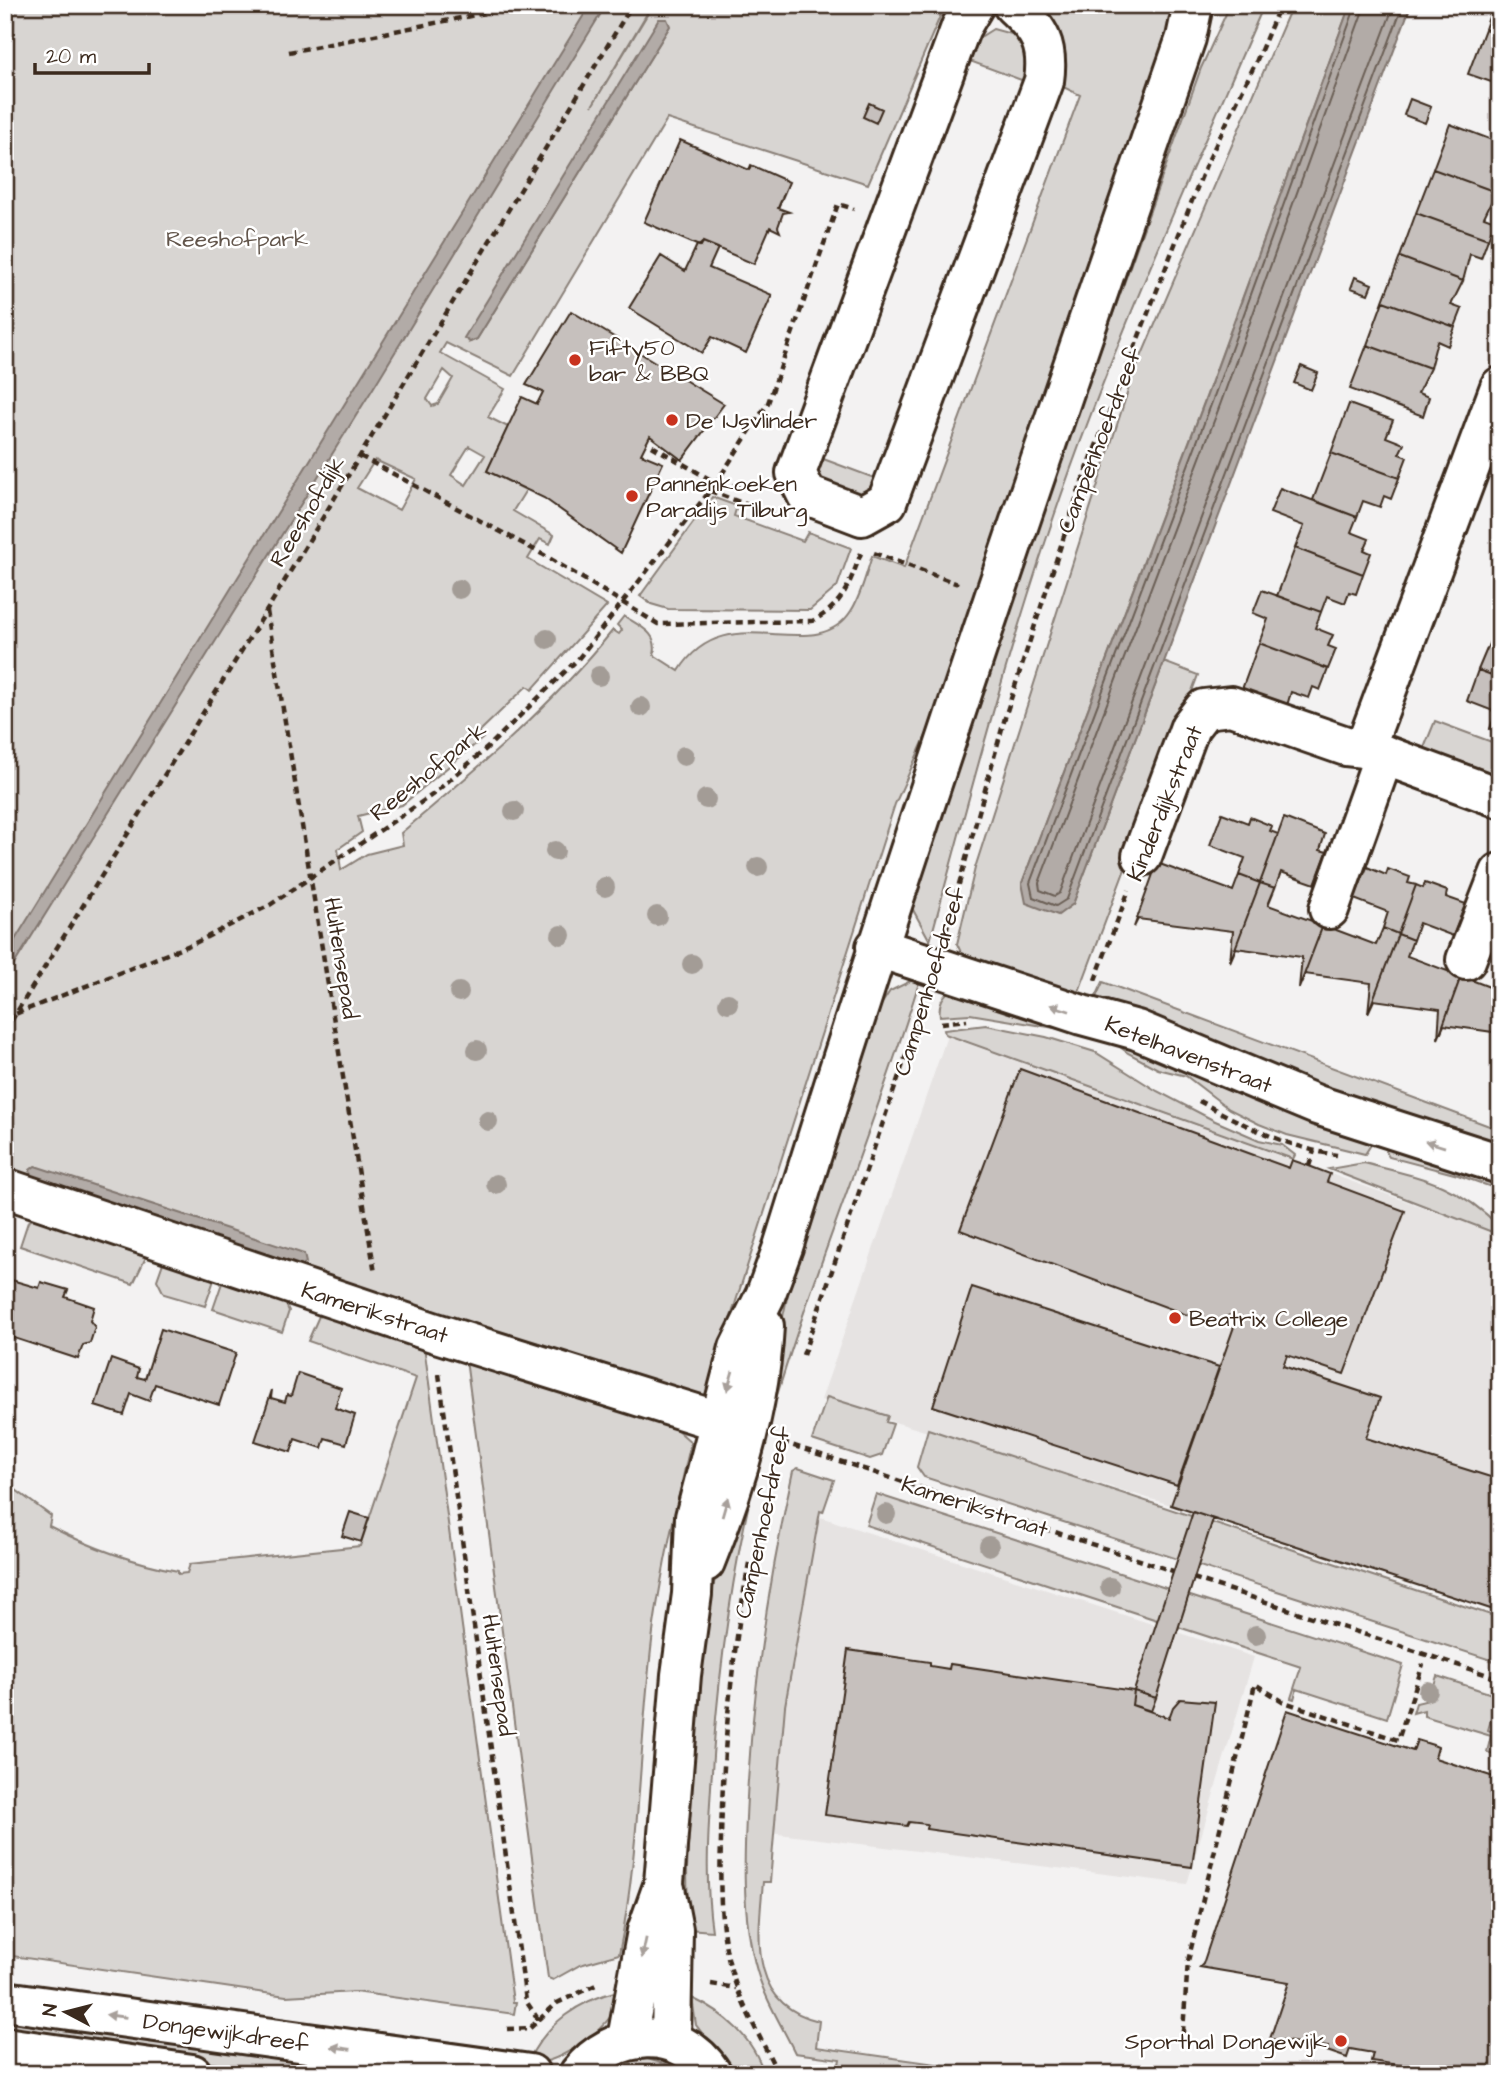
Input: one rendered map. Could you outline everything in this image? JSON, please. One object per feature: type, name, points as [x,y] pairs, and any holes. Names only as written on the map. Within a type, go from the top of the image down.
[{"type":"street","points":[[974,5],[961,27],[796,473],[807,495],[862,516],[887,502],[1044,80],[1048,54],[1038,32],[1013,5]]},
{"type":"street","name":"Campenhoefdreef","points":[[627,2039],[647,1931],[664,1883],[681,1675],[692,1594],[759,1435],[765,1296],[783,1247],[876,947],[1189,22],[1216,5]]},
{"type":"street","points":[[1329,909],[1375,752],[1500,387]]},
{"type":"street","name":"Kinderdijkstraat","points":[[1142,856],[1191,727],[1204,709],[1231,706],[1346,746],[1375,752],[1500,798]]},
{"type":"street","points":[[1466,960],[1500,873]]},
{"type":"street","name":"Ketelhavenstraat","points":[[876,947],[1082,1015],[1138,1030],[1317,1105],[1500,1164]]},
{"type":"street","name":"Kamerikstraat","points":[[5,1188],[433,1332],[759,1435]]},
{"type":"street","name":"Campenhoefdreef","points":[[664,1883],[673,1930],[671,2041]]},
{"type":"street","name":"Dongewijkdreef","points":[[5,2001],[530,2074]]},
{"type":"street","points":[[579,2074],[590,2060],[607,2047],[627,2039],[650,2037],[671,2041],[691,2051],[712,2074]]},
{"type":"street","name":"Dongewijkdreef","points":[[5,2047],[192,2074]]},
{"type":"path","points":[[289,52],[526,5]]},
{"type":"path","name":"Reeshofdijk","points":[[5,1031],[267,610],[632,5]]},
{"type":"path","name":"Campenhoefdreef","points":[[801,1360],[886,1120],[936,967],[1006,714],[1080,487],[1206,164],[1280,5]]},
{"type":"path","name":"Reeshofpark","points":[[5,1018],[195,943],[270,905],[432,795],[487,748],[578,659],[716,483],[768,403],[838,204],[889,222]]},
{"type":"path","points":[[652,446],[716,483],[770,490],[796,473]]},
{"type":"path","points":[[360,456],[624,601],[658,624],[812,621],[830,612],[848,588],[862,548]]},
{"type":"path","name":"Hultensepad","points":[[267,610],[375,1268],[374,1312]]},
{"type":"path","name":"Kinderdijkstraat","points":[[1082,1015],[1142,856]]},
{"type":"path","points":[[1309,1166],[1314,1151]]},
{"type":"path","name":"Hultensepad","points":[[433,1332],[526,2001],[538,2019],[531,2028]]},
{"type":"path","name":"Kamerikstraat","points":[[759,1435],[1173,1572]]},
{"type":"path","name":"Campenhoefdreef","points":[[751,1553],[736,1643],[722,1795],[721,1918],[743,2008],[778,2074]]},
{"type":"path","points":[[1194,1578],[1500,1679]]},
{"type":"path","points":[[1182,2045],[1188,1961],[1255,1684],[1284,1702],[1398,1740],[1423,1664]]},
{"type":"path","points":[[1500,1710],[1495,1726],[1500,1727]]},
{"type":"shaded area","name":"Beatrix College","points":[[947,1036],[1500,1235],[1500,1612],[1171,1505],[821,1400]]},
{"type":"shaded area","points":[[814,1515],[1254,1657],[1187,1884],[762,1832]]},
{"type":"green space","points":[[5,5],[652,5],[592,106],[653,5],[945,5],[868,184],[667,119],[513,376],[446,343],[440,353],[505,389],[488,417],[508,427],[487,471],[526,490],[513,511],[554,535],[550,544],[540,539],[528,559],[607,606],[532,690],[527,686],[479,732],[483,738],[402,805],[358,816],[362,832],[338,849],[341,870],[367,854],[403,845],[401,833],[538,711],[613,630],[619,634],[622,630],[617,625],[624,616],[651,636],[655,647],[654,655],[679,671],[698,649],[720,637],[744,633],[815,634],[835,627],[855,605],[872,556],[904,568],[1080,95],[1057,84],[1061,42],[1054,23],[1040,5],[1183,5],[1119,178],[929,729],[895,804],[705,1398],[5,1179]],"holes":[[[670,26],[477,339],[470,342]],[[444,370],[453,378],[438,404],[432,406],[427,399]],[[469,446],[485,455],[466,485],[451,475]],[[375,460],[416,479],[399,510],[357,488]]]},
{"type":"green space","points":[[1230,5],[1264,5],[1150,268],[1071,467],[1016,635],[930,941],[912,908],[912,897],[1011,599],[1201,68]]},
{"type":"green space","points":[[1292,5],[1350,5],[1206,397],[1022,883],[1032,904],[1053,912],[1073,904],[1164,662],[1198,675],[1078,994],[967,965],[957,944],[975,868],[1132,378]]},
{"type":"green space","points":[[993,29],[1019,36],[1031,62],[1024,81],[967,60],[974,41]]},
{"type":"green space","points":[[818,457],[877,479],[862,497],[829,494],[816,475]]},
{"type":"green space","points":[[712,497],[737,506],[734,516],[803,541],[808,532],[851,548],[837,587],[810,610],[668,609],[651,604],[640,596]]},
{"type":"green space","points":[[1435,721],[1500,745],[1500,776],[1424,748]]},
{"type":"green space","points":[[921,976],[769,1422],[760,1423],[795,1261],[879,1008],[890,991]]},
{"type":"green space","points":[[1103,982],[1500,1130],[1500,1152],[1099,1004],[1096,997]]},
{"type":"green space","points":[[953,988],[1073,1031],[970,1014],[940,1016],[942,1000]]},
{"type":"green space","points":[[986,1025],[1046,1037],[1095,1052],[1157,1091],[1213,1120],[1259,1140],[1282,1145],[1295,1155],[1293,1159],[945,1034],[944,1030]]},
{"type":"green space","points":[[1093,1027],[1374,1140],[1365,1154],[1287,1135],[1259,1124],[1229,1109],[1186,1076],[1158,1069],[1128,1053]]},
{"type":"green space","points":[[1389,1143],[1500,1177],[1500,1190],[1458,1175],[1389,1157],[1386,1152]]},
{"type":"green space","points":[[1364,1163],[1421,1178],[1453,1191],[1484,1212],[1500,1227],[1500,1235],[1329,1169]]},
{"type":"green space","points":[[35,1218],[147,1255],[133,1284],[20,1246],[28,1222]]},
{"type":"green space","points":[[164,1260],[215,1277],[205,1306],[164,1294],[157,1280]]},
{"type":"green space","points":[[223,1280],[284,1300],[289,1311],[282,1332],[213,1309]]},
{"type":"green space","points":[[325,1313],[424,1346],[513,2002],[516,2002],[514,2014],[355,1992],[286,1996],[5,1955],[5,1482],[51,1516],[49,1526],[112,1553],[178,1571],[178,1574],[187,1573],[190,1564],[360,1546],[416,1378],[308,1341],[319,1316]]},
{"type":"green space","points":[[466,1360],[675,1428],[691,1442],[654,1625],[632,1872],[619,1954],[580,1965],[553,1980],[548,1978]]},
{"type":"green space","points":[[827,1397],[888,1416],[886,1422],[893,1424],[882,1455],[870,1459],[812,1440]]},
{"type":"green space","points":[[928,1429],[1500,1618],[1500,1663],[924,1477],[917,1467]]},
{"type":"green space","points":[[758,1464],[733,1584],[717,1705],[708,1841],[708,1895],[712,1931],[688,1929],[687,1869],[694,1720],[702,1645],[717,1568]]},
{"type":"green space","points":[[798,1468],[834,1480],[823,1512],[820,1511],[785,1706],[770,1882],[763,1882],[760,1925],[762,1966],[769,1984],[780,2000],[796,2012],[819,2021],[816,2047],[1006,2074],[864,2074],[838,2070],[840,2059],[795,2053],[760,1981],[748,1928],[745,1884],[750,1756],[769,1592],[793,1471]]},
{"type":"green space","points":[[876,1494],[1403,1665],[1387,1718],[1297,1689],[1294,1699],[1291,1698],[1301,1667],[866,1525]]},
{"type":"green space","points":[[1437,1676],[1498,1696],[1488,1730],[1500,1734],[1500,1756],[1487,1752],[1491,1736],[1424,1716],[1424,1710],[1413,1713],[1416,1703],[1429,1700]]},
{"type":"green space","points":[[621,1990],[611,2016],[585,2041],[549,2060],[527,2063],[544,2036],[565,2015],[591,2000]]},
{"type":"green space","points":[[692,1998],[715,2011],[736,2028],[753,2049],[764,2074],[733,2074],[696,2025]]},
{"type":"green space","points":[[5,2016],[396,2074],[287,2074],[5,2033]]},
{"type":"green space","points":[[647,2059],[669,2065],[682,2074],[604,2074],[624,2062]]},
{"type":"water","points":[[590,5],[606,5],[372,390],[5,979],[5,956]]},
{"type":"water","points":[[1350,5],[1411,5],[1073,904],[1058,915],[1026,903],[1022,883],[1206,398]]},
{"type":"water","points":[[659,19],[667,19],[670,26],[477,339],[470,342],[464,338]]},
{"type":"water","points":[[35,1166],[304,1254],[306,1263],[299,1266],[32,1179],[30,1170]]},
{"type":"building","points":[[1493,5],[1500,5],[1500,34],[1485,29]]},
{"type":"building","points":[[1485,29],[1500,34],[1500,85],[1468,74]]},
{"type":"building","points":[[1410,99],[1431,107],[1425,123],[1404,115]]},
{"type":"building","points":[[869,103],[882,109],[876,123],[863,117]]},
{"type":"building","points":[[1450,124],[1500,143],[1500,182],[1496,192],[1433,169]]},
{"type":"building","points":[[680,140],[749,170],[751,165],[789,182],[778,208],[789,212],[783,213],[778,227],[780,232],[770,227],[754,264],[703,242],[699,246],[644,222]]},
{"type":"building","points":[[1433,169],[1496,192],[1484,217],[1495,221],[1488,239],[1416,213]]},
{"type":"building","points":[[1416,213],[1488,239],[1481,258],[1470,254],[1463,281],[1400,257]]},
{"type":"building","points":[[703,242],[718,248],[709,268],[772,295],[746,353],[712,337],[702,353],[629,308],[661,256],[685,271],[697,245],[701,246]]},
{"type":"building","points":[[1400,257],[1463,281],[1451,305],[1462,309],[1455,327],[1383,301]]},
{"type":"building","points":[[1355,277],[1372,284],[1368,294],[1351,288]]},
{"type":"building","points":[[1383,301],[1455,327],[1448,346],[1437,341],[1430,368],[1367,345]]},
{"type":"building","points":[[571,311],[724,404],[682,460],[650,436],[641,454],[663,463],[621,553],[544,498],[487,471],[522,397],[537,404],[543,392],[526,385]]},
{"type":"building","points":[[1367,345],[1430,368],[1418,393],[1429,397],[1423,416],[1350,389]]},
{"type":"building","points":[[1301,366],[1318,373],[1311,390],[1294,383]]},
{"type":"building","points":[[1349,404],[1393,420],[1386,437],[1404,444],[1399,454],[1407,457],[1399,478],[1331,453]]},
{"type":"building","points":[[1331,453],[1399,478],[1391,499],[1384,496],[1380,507],[1363,501],[1357,517],[1313,500]]},
{"type":"building","points":[[1280,488],[1357,517],[1351,532],[1369,539],[1364,550],[1371,553],[1363,574],[1295,548],[1304,526],[1270,513]]},
{"type":"building","points":[[1295,548],[1363,574],[1356,594],[1349,592],[1345,603],[1327,596],[1321,612],[1277,596]]},
{"type":"building","points":[[1262,590],[1321,612],[1315,628],[1333,635],[1328,646],[1336,649],[1328,669],[1259,643],[1268,619],[1253,613]]},
{"type":"building","points":[[1491,639],[1500,642],[1500,678],[1478,670]]},
{"type":"building","points":[[1259,643],[1328,669],[1320,690],[1313,687],[1309,698],[1291,692],[1286,709],[1241,692]]},
{"type":"building","points":[[1478,670],[1500,678],[1500,733],[1490,729],[1496,712],[1467,701]]},
{"type":"building","points":[[1222,813],[1248,823],[1250,817],[1272,826],[1270,831],[1278,834],[1260,883],[1239,875],[1245,858],[1210,845]]},
{"type":"building","points":[[1284,818],[1325,834],[1320,850],[1327,852],[1315,884],[1281,872],[1275,888],[1260,883]]},
{"type":"building","points":[[1157,863],[1233,891],[1239,875],[1260,883],[1230,962],[1233,931],[1138,919],[1134,927]]},
{"type":"building","points":[[1367,867],[1386,875],[1388,869],[1410,877],[1408,883],[1416,885],[1398,934],[1383,928],[1388,912],[1354,899]]},
{"type":"building","points":[[1260,883],[1275,888],[1268,905],[1323,925],[1299,988],[1302,957],[1236,948],[1230,962]]},
{"type":"building","points":[[1425,883],[1447,891],[1446,897],[1466,904],[1453,936],[1419,923],[1413,940],[1398,934],[1416,885],[1423,888]]},
{"type":"building","points":[[1323,925],[1376,945],[1383,928],[1398,934],[1368,1013],[1371,983],[1305,974],[1299,988]]},
{"type":"building","points":[[1500,931],[1500,953],[1492,950]]},
{"type":"building","points":[[1398,934],[1413,940],[1407,956],[1461,976],[1438,1039],[1440,1009],[1374,1000],[1368,1013]]},
{"type":"building","points":[[1461,976],[1500,991],[1500,1033],[1444,1025],[1438,1039]]},
{"type":"building","points":[[1020,1069],[1289,1168],[1292,1160],[1309,1166],[1330,1174],[1327,1182],[1405,1211],[1344,1374],[1287,1355],[1283,1366],[1380,1398],[1366,1438],[1500,1480],[1500,1612],[1171,1505],[1237,1318],[1230,1315],[1211,1324],[960,1230]]},
{"type":"building","points":[[8,1279],[39,1288],[41,1282],[68,1290],[65,1297],[94,1307],[90,1321],[95,1327],[90,1343],[83,1345],[78,1359],[5,1335]]},
{"type":"building","points":[[972,1287],[1219,1367],[1177,1485],[933,1406]]},
{"type":"building","points":[[161,1329],[236,1353],[219,1405],[155,1384],[149,1401],[131,1394],[124,1415],[95,1406],[111,1359],[139,1369],[137,1377],[145,1379]]},
{"type":"building","points":[[298,1373],[341,1388],[335,1408],[355,1415],[346,1444],[325,1438],[322,1448],[295,1439],[291,1452],[255,1441],[272,1390],[271,1398],[285,1402],[287,1395],[291,1396]]},
{"type":"building","points":[[350,1512],[369,1518],[361,1542],[342,1536]]},
{"type":"building","points":[[1193,1512],[1213,1519],[1156,1698],[1134,1691]]},
{"type":"building","points":[[848,1650],[930,1662],[930,1666],[949,1669],[950,1664],[1134,1691],[1132,1705],[1169,1718],[1180,1699],[1215,1702],[1192,1867],[926,1829],[927,1824],[909,1822],[907,1826],[825,1815]]},
{"type":"building","points":[[1134,1691],[1156,1698],[1151,1711],[1132,1705]]},
{"type":"building","points":[[1287,1710],[1413,1751],[1417,1740],[1433,1745],[1438,1747],[1435,1758],[1500,1779],[1500,2074],[1459,2074],[1371,2061],[1373,2053],[1350,2049],[1347,2058],[1327,2051],[1328,2047],[1270,2039],[1289,1982],[1200,1967]]},
{"type":"place","name":"Fifty50 bar & BBQ","points":[[575,360]]},
{"type":"place","name":"De IJsvlinder","points":[[672,420]]},
{"type":"place","name":"Pannenkoeken Paradijs Tilburg","points":[[632,496]]},
{"type":"place","name":"Beatrix College","points":[[1175,1318]]},
{"type":"place","name":"Sporthal Dongewijk","points":[[1341,2041]]}]
